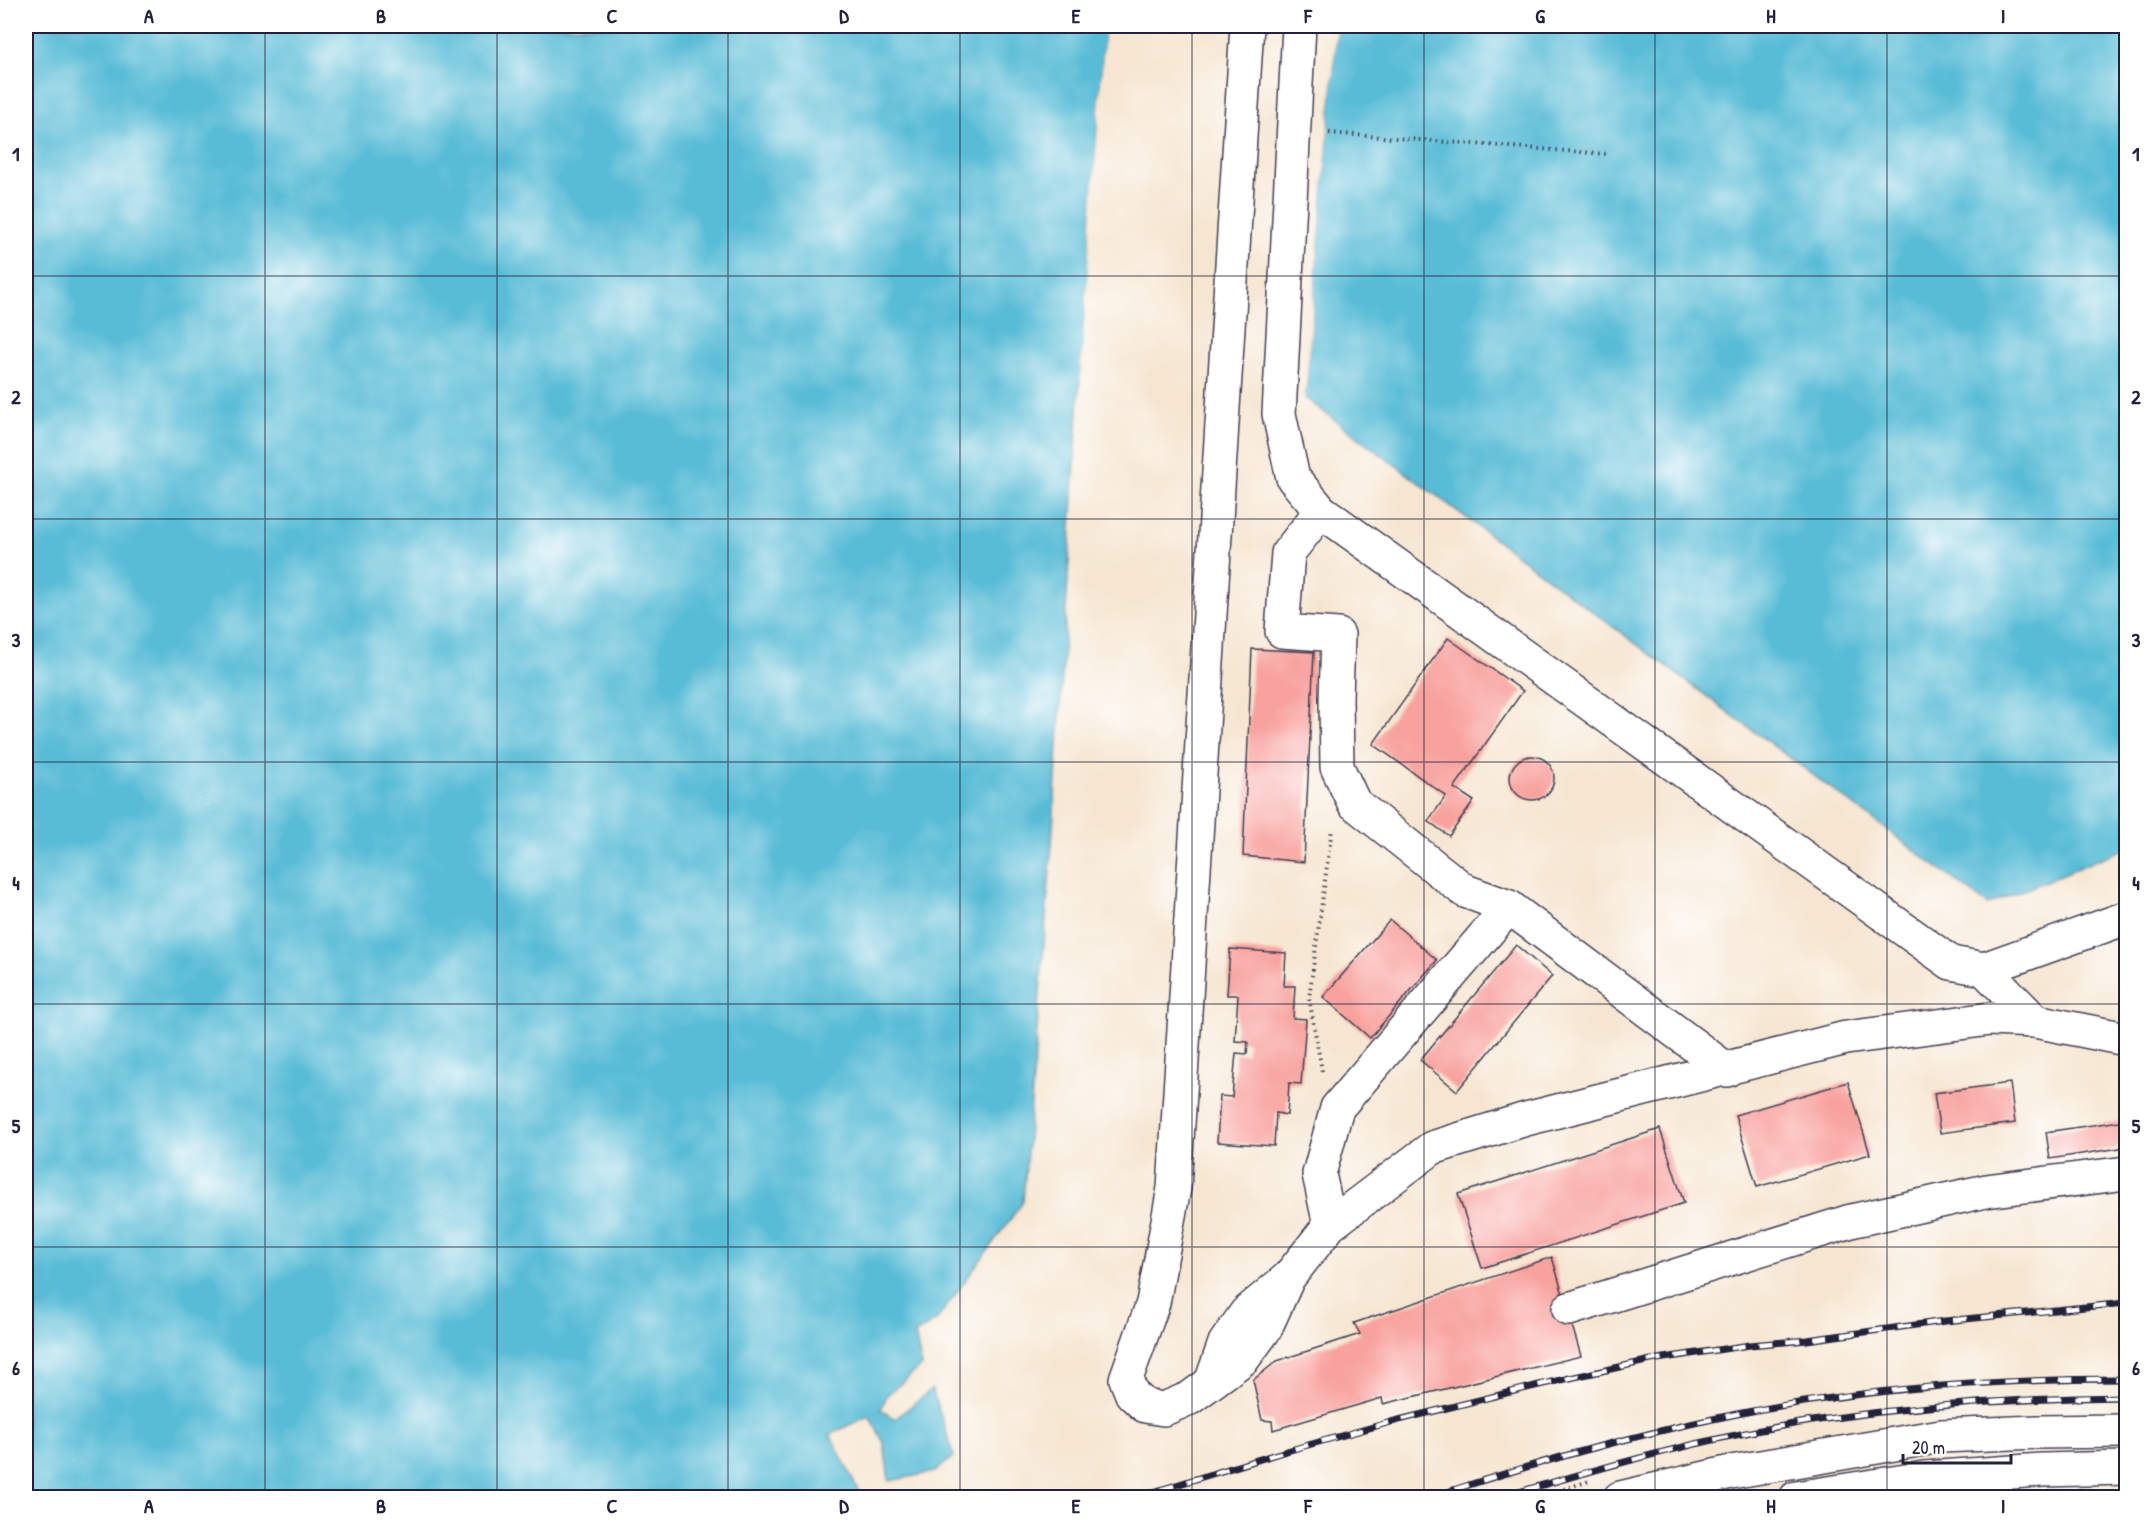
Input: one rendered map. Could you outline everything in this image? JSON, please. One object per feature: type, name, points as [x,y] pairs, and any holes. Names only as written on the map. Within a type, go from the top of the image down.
[{"type":"main road","points":[[1247,26],[1174,1188],[1153,1303],[1126,1379],[1132,1394],[1145,1406],[1164,1409],[1190,1398],[1212,1380],[1225,1344],[1246,1314],[1288,1278],[1330,1225],[1432,1148],[1526,1119],[1727,1070],[1846,1038],[1990,1019],[2035,1021],[2127,1039]]},
{"type":"main road","points":[[1299,26],[1279,414],[1293,478],[1321,511],[1951,963],[1984,969],[2127,918]]},
{"type":"main road","points":[[1321,511],[1288,553],[1282,631],[1338,635],[1337,767],[1354,803],[1465,891],[1509,907],[1727,1070]]},
{"type":"main road","points":[[1330,1225],[1319,1174],[1337,1108],[1509,907]]},
{"type":"main road","points":[[1984,969],[2035,1021]]},
{"type":"main road","points":[[1569,1310],[1851,1221],[1986,1191],[2127,1173]]},
{"type":"main road","points":[[1620,1497],[1731,1472],[1941,1436],[2127,1431]]},
{"type":"main road","points":[[1796,1497],[1924,1488],[2042,1470],[2127,1468]]},
{"type":"path","points":[[1328,133],[1606,154]]},
{"type":"path","points":[[1323,1079],[1310,998],[1331,831],[1354,803]]},
{"type":"water","points":[[26,26],[1105,26],[1080,378],[1052,845],[1023,1202],[936,1321],[915,1334],[922,1366],[887,1395],[881,1410],[895,1419],[932,1389],[954,1456],[935,1472],[889,1481],[884,1443],[869,1416],[830,1434],[859,1492],[858,1497],[777,1498],[760,1494],[758,1498],[26,1497]]},
{"type":"water","points":[[1337,26],[2126,26],[2126,848],[1988,905],[1305,398]]},
{"type":"pier","points":[[1105,26],[1108,26],[1083,378],[1080,378]]},
{"type":"pier","points":[[1334,26],[1337,26],[1305,398],[1302,398]]},
{"type":"building","points":[[1448,638],[1523,691],[1454,788],[1474,801],[1449,836],[1428,821],[1446,796],[1373,744]]},
{"type":"building","points":[[1252,649],[1314,652],[1304,862],[1243,856]]},
{"type":"building","points":[[1532,756],[1547,763],[1554,778],[1547,793],[1532,800],[1517,793],[1510,778],[1517,763]]},
{"type":"building","points":[[1390,920],[1437,960],[1370,1038],[1323,997]]},
{"type":"building","points":[[1516,945],[1552,976],[1457,1091],[1420,1060]]},
{"type":"building","points":[[1230,949],[1286,953],[1284,986],[1295,986],[1293,1018],[1306,1019],[1301,1084],[1289,1083],[1287,1115],[1276,1113],[1274,1146],[1217,1142],[1220,1096],[1232,1097],[1236,1053],[1247,1054],[1248,1042],[1235,1041],[1238,995],[1227,995]]},
{"type":"building","points":[[1848,1082],[1870,1154],[1757,1187],[1735,1115]]},
{"type":"building","points":[[2010,1083],[2015,1123],[1940,1133],[1934,1093]]},
{"type":"building","points":[[2126,1120],[2126,1147],[2050,1159],[2046,1132]]},
{"type":"building","points":[[1660,1129],[1684,1203],[1482,1268],[1458,1194]]},
{"type":"building","points":[[1552,1257],[1581,1356],[1383,1404],[1382,1398],[1273,1430],[1272,1421],[1262,1420],[1253,1380],[1277,1361],[1360,1334],[1354,1323]]},
{"type":"railway","points":[[1134,1498],[1283,1452],[1391,1422],[1651,1360],[1750,1345],[1807,1340],[1945,1321],[2126,1303]]},
{"type":"railway","points":[[1429,1498],[1505,1473],[1620,1441],[1698,1422],[1785,1405],[1882,1392],[1980,1383],[2126,1379]]},
{"type":"railway","points":[[1498,1498],[1697,1444],[1819,1420],[1973,1403],[2126,1397]]}]
